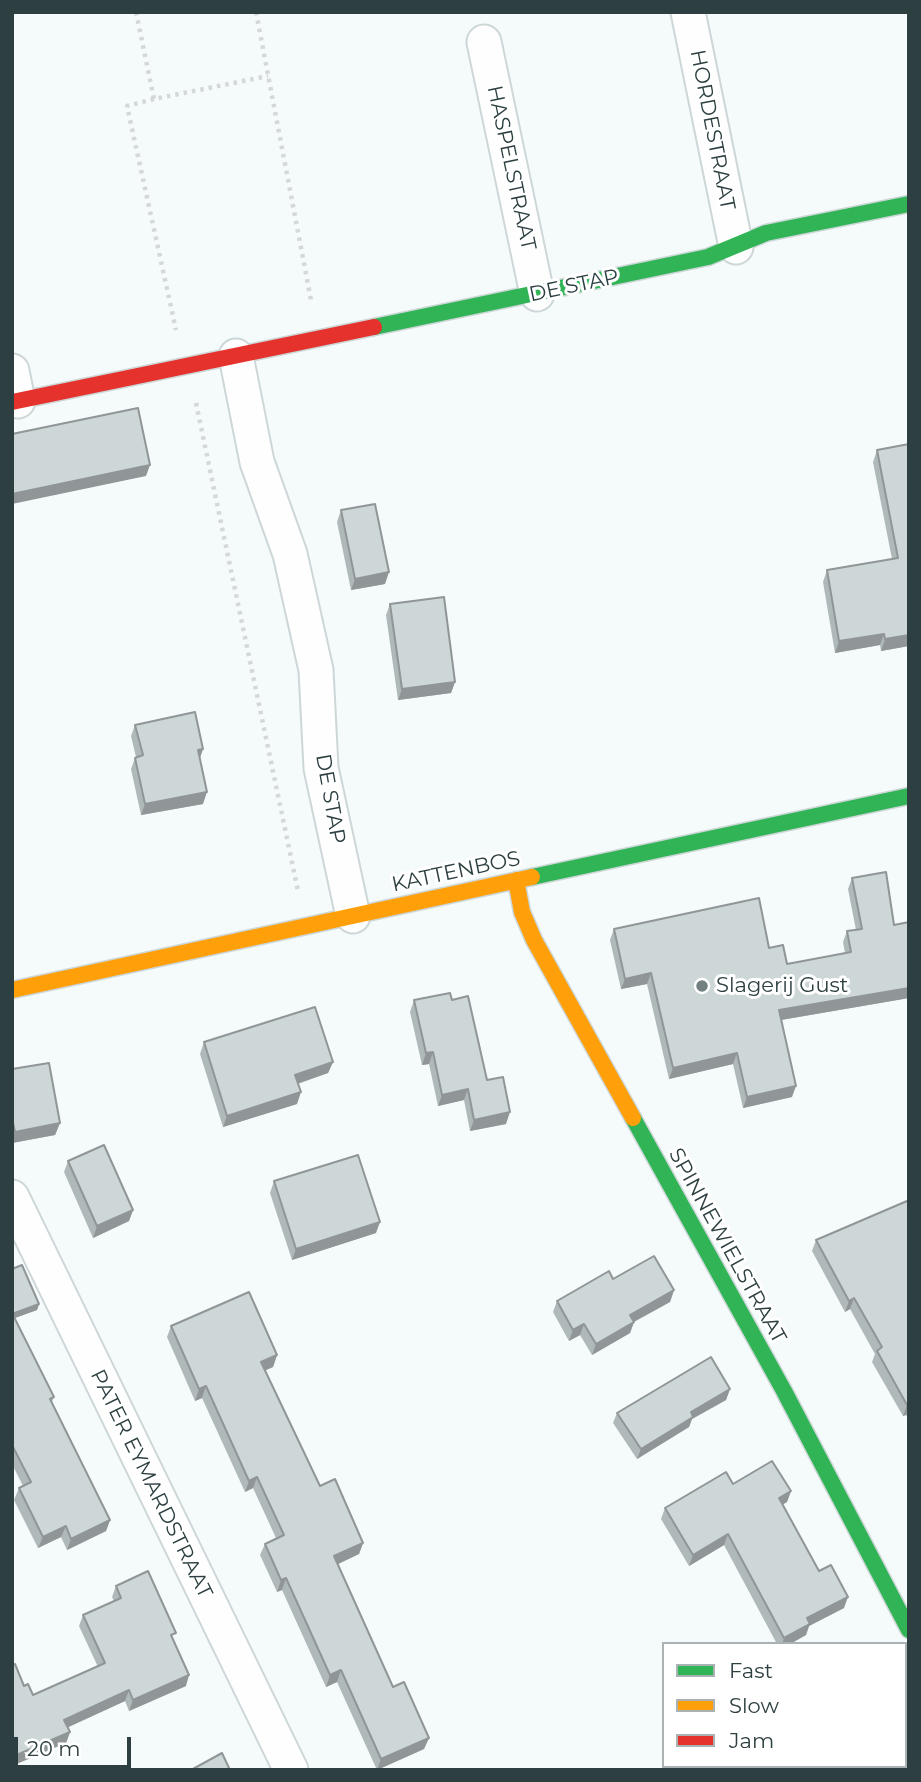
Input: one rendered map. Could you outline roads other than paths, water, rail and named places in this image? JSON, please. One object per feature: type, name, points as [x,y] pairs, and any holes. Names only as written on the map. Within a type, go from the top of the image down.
[{"type":"street","name":"HORDESTRAAT","points":[[688,12],[736,247]]},
{"type":"street","name":"HASPELSTRAAT","points":[[484,42],[537,295]]},
{"type":"street","name":"DE STAP","points":[[14,392],[184,367],[537,295],[708,257],[766,233],[909,204]]},
{"type":"street","name":"DE STAP","points":[[236,356],[257,462],[290,554],[316,670],[321,768],[353,916]]},
{"type":"street","name":"KATTENBOS","points":[[12,990],[909,796]]},
{"type":"street","name":"SPINNEWIELSTRAAT","points":[[516,880],[522,912],[534,940],[777,1379],[909,1630]]},
{"type":"street","name":"PATER EYMARDSTRAAT","points":[[12,1197],[290,1770]]},
{"type":"place","name":"Slagerij Gust","points":[[702,986]]}]
